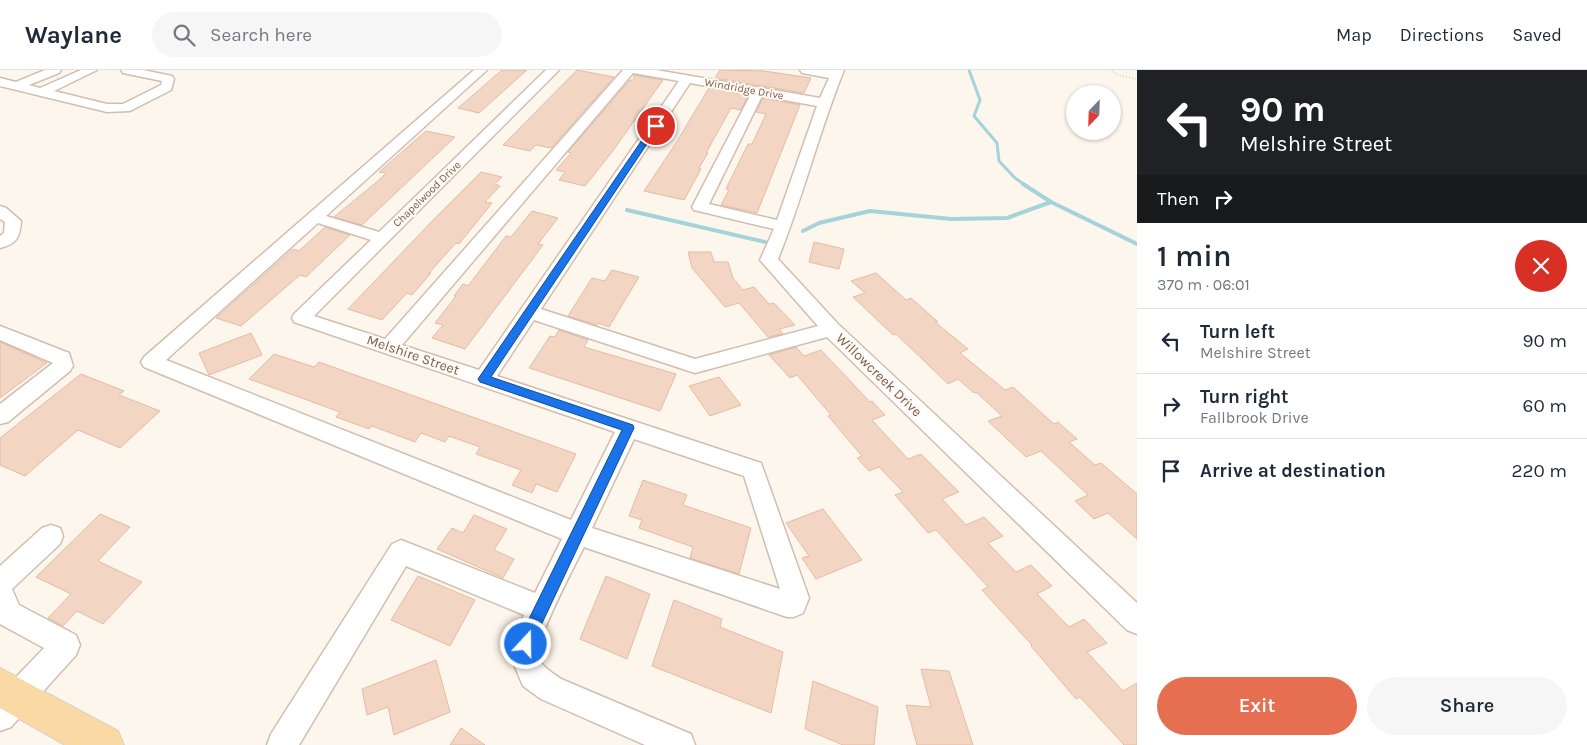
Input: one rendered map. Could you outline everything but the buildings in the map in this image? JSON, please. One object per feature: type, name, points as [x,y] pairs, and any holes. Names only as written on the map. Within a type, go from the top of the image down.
[{"type":"main road","points":[[6,700],[104,745]]},
{"type":"street","points":[[0,82],[28,70]]},
{"type":"street","points":[[17,86],[55,70]]},
{"type":"street","points":[[42,92],[90,70]]},
{"type":"street","points":[[0,82],[107,108],[125,108],[167,87],[168,79],[127,70]]},
{"type":"street","points":[[481,70],[151,362],[577,534]]},
{"type":"street","name":"Chapelwood Drive","points":[[301,318],[553,70]]},
{"type":"street","points":[[389,347],[629,70]]},
{"type":"street","name":"Windridge Drive","points":[[635,70],[824,103]]},
{"type":"street","points":[[806,70],[836,72]]},
{"type":"street","name":"Willowcreek Drive","points":[[836,72],[783,226],[769,260],[831,329],[1137,621]]},
{"type":"street","points":[[484,379],[687,79]]},
{"type":"street","points":[[758,92],[700,207],[783,226]]},
{"type":"street","points":[[0,211],[13,220],[12,236],[0,243]]},
{"type":"street","points":[[313,217],[383,238]]},
{"type":"street","points":[[530,312],[695,366],[831,329]]},
{"type":"street","name":"Melshire Street","points":[[301,318],[753,470],[796,598],[794,604],[787,604],[577,534]]},
{"type":"street","points":[[628,428],[529,634],[524,655],[533,676],[551,689],[643,738],[680,745]]},
{"type":"street","points":[[0,583],[51,536]]},
{"type":"street","points":[[282,745],[401,552],[541,608]]},
{"type":"street","points":[[3,610],[66,645],[6,700]]},
{"type":"lane","points":[[0,333],[62,358],[63,366],[0,416]]},
{"type":"path","points":[[1110,70],[1120,76],[1137,79]]},
{"type":"waterway","points":[[969,70],[980,100],[974,116],[997,143],[999,161],[1015,178],[1025,185]]},
{"type":"waterway","points":[[1023,184],[1051,202]]},
{"type":"waterway","points":[[803,231],[819,223],[870,211],[951,219],[1007,218],[1051,202]]},
{"type":"waterway","points":[[1051,202],[1137,244]]},
{"type":"waterway","points":[[627,210],[765,242]]},
{"type":"route","points":[[526,644],[529,634],[628,428],[484,379],[656,126]]}]
